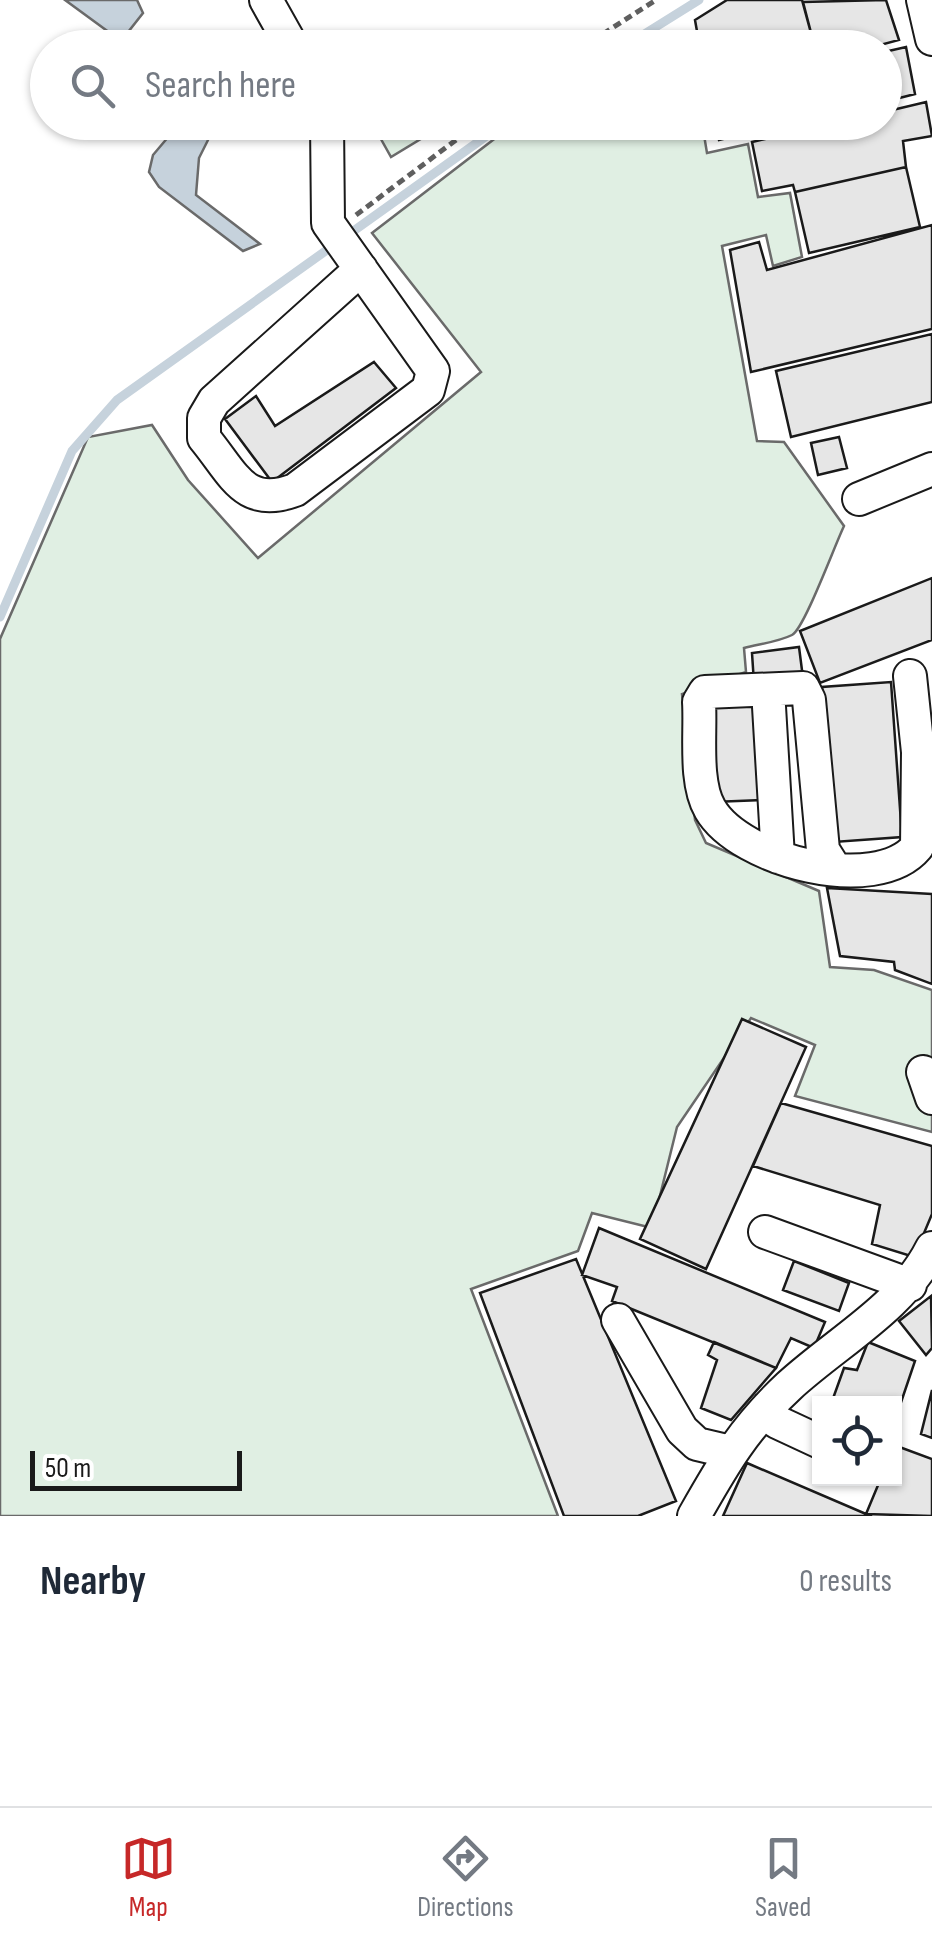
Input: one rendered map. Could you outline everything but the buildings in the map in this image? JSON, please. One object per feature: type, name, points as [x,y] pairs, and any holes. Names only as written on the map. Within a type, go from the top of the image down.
[{"type":"street","points":[[266,0],[283,30]]},
{"type":"street","points":[[923,0],[932,39]]},
{"type":"street","points":[[326,140],[328,223],[362,269],[433,371],[428,390],[295,490],[270,500],[253,496],[204,438],[204,418],[214,400],[362,269]]},
{"type":"street","points":[[859,500],[932,469]]},
{"type":"street","points":[[835,869],[823,850],[809,700],[803,688],[705,692],[699,702],[704,788],[710,809],[717,817],[778,858],[810,870],[835,869],[891,864],[909,856],[917,846],[925,751],[910,676]]},
{"type":"street","points":[[768,690],[778,858]]},
{"type":"street","points":[[717,817],[775,816]]},
{"type":"street","points":[[765,1232],[910,1285]]},
{"type":"street","points":[[694,1516],[742,1433],[910,1285],[932,1248]]},
{"type":"street","points":[[618,1320],[682,1430],[697,1444],[731,1452]]},
{"type":"street","points":[[768,1407],[777,1422],[812,1438]]},
{"type":"path","points":[[610,30],[656,0]]},
{"type":"path","points":[[334,231],[456,140]]},
{"type":"green space","points":[[382,140],[419,140],[391,157]]},
{"type":"green space","points":[[493,140],[705,140],[707,153],[748,144],[758,197],[790,193],[802,257],[773,266],[766,235],[722,246],[757,441],[784,442],[844,526],[811,603],[792,635],[744,648],[746,672],[682,694],[695,820],[706,843],[819,891],[830,967],[874,970],[932,990],[932,1132],[795,1096],[815,1045],[751,1018],[677,1127],[652,1228],[592,1213],[578,1251],[471,1289],[558,1516],[0,1516],[0,639],[88,437],[152,425],[188,480],[258,558],[481,372],[372,233]]},
{"type":"shaded area","points":[[65,0],[137,0],[143,13],[130,30],[106,30]]},
{"type":"shaded area","points":[[166,140],[208,140],[199,158],[196,195],[260,244],[243,251],[159,187],[149,172],[153,155]]},
{"type":"waterway","points":[[651,30],[699,0]]},
{"type":"waterway","points":[[0,617],[72,451],[117,400],[481,140]]}]
